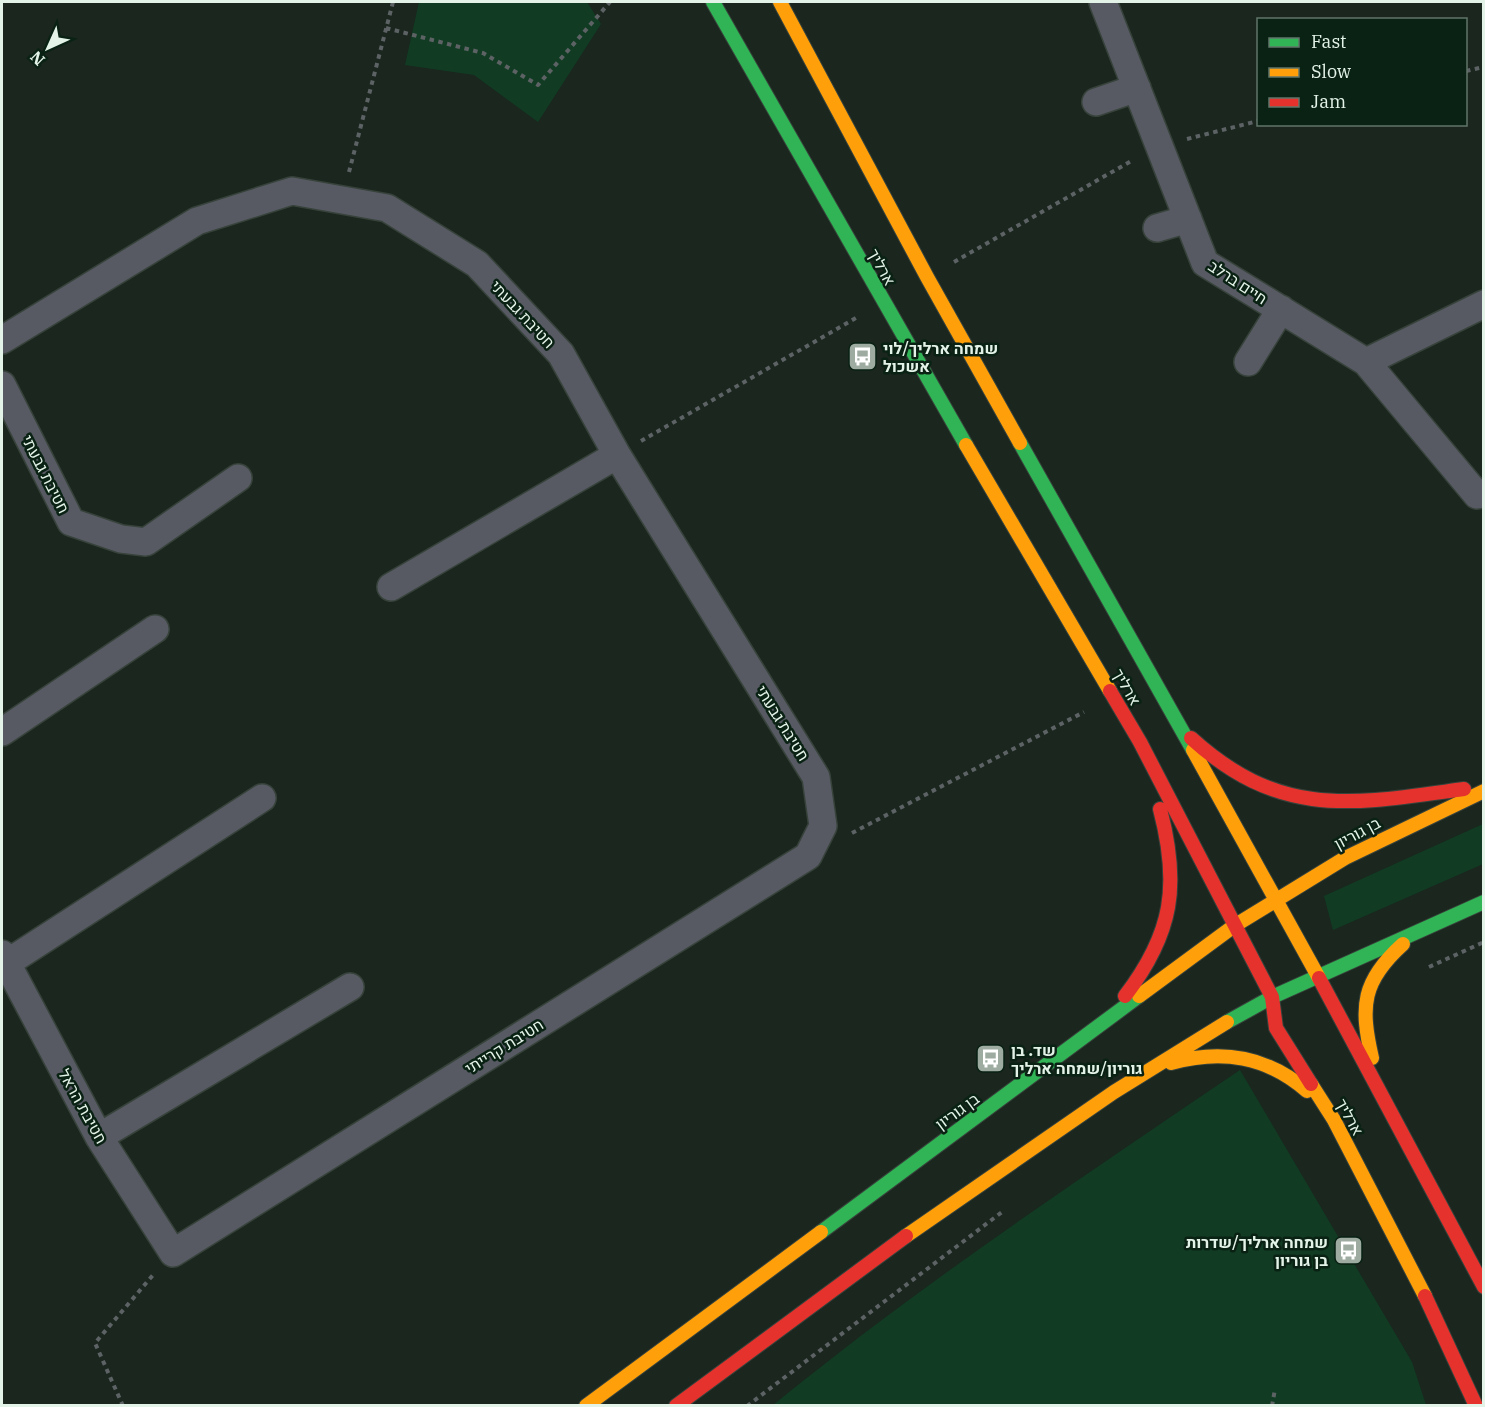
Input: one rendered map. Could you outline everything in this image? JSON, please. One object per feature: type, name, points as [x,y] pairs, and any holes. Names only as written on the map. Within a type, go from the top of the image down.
[{"type":"main road","name":"ארליך","points":[[713,2],[883,302],[1140,742],[1272,997],[1276,1028],[1329,1113],[1437,1319],[1476,1406]]},
{"type":"main road","name":"ארליך","points":[[780,2],[927,277],[1276,898],[1484,1287]]},
{"type":"main road","points":[[1177,724],[1209,753],[1236,771],[1272,789],[1296,797],[1321,802],[1350,802],[1484,786]]},
{"type":"main road","points":[[1100,1026],[1134,985],[1150,961],[1164,931],[1172,901],[1174,871],[1168,836],[1140,742]]},
{"type":"main road","name":"בן גוריון","points":[[586,1406],[1234,926],[1276,898],[1381,838],[1484,791]]},
{"type":"main road","points":[[676,1406],[936,1214],[1145,1072],[1272,997],[1484,902]]},
{"type":"main road","points":[[1381,1094],[1367,1037],[1364,1010],[1365,991],[1376,972],[1393,952],[1420,930]]},
{"type":"main road","points":[[1145,1072],[1180,1060],[1224,1054],[1255,1058],[1278,1067],[1297,1081],[1329,1113]]},
{"type":"street","name":"חיים ברלב","points":[[1103,2],[1205,262],[1366,362],[1478,495]]},
{"type":"street","points":[[1096,102],[1137,88]]},
{"type":"street","name":"חטיבת גבעתי","points":[[2,340],[196,221],[291,191],[387,208],[477,264],[561,354],[617,455],[816,777],[823,826]]},
{"type":"street","points":[[1157,228],[1188,219]]},
{"type":"street","points":[[1366,362],[1484,304]]},
{"type":"street","points":[[1248,362],[1281,309]]},
{"type":"street","name":"חטיבת גבעתי","points":[[2,385],[70,522],[121,539],[146,542],[238,478]]},
{"type":"street","points":[[391,587],[617,455]]},
{"type":"street","points":[[2,732],[155,629]]},
{"type":"street","points":[[4,959],[262,798]]},
{"type":"street","name":"חטיבת קרייתי","points":[[173,1253],[808,856],[823,826]]},
{"type":"street","name":"חטיבת הראל","points":[[4,959],[99,1137],[173,1253]]},
{"type":"street","points":[[99,1137],[350,987]]},
{"type":"path","points":[[342,200],[393,2]]},
{"type":"path","points":[[386,28],[483,53],[538,85],[610,2]]},
{"type":"path","points":[[1467,71],[1484,67]]},
{"type":"path","points":[[927,277],[1159,146],[1257,121]]},
{"type":"path","points":[[617,455],[883,302]]},
{"type":"path","points":[[850,834],[1114,696]]},
{"type":"path","points":[[747,1406],[1004,1211]]},
{"type":"path","points":[[123,1406],[94,1343],[173,1253]]},
{"type":"path","points":[[1272,1406],[1275,1389]]},
{"type":"green space","points":[[419,2],[587,2],[601,24],[538,122],[474,75],[405,65]]},
{"type":"green space","points":[[1483,824],[1483,864],[1333,930],[1324,896]]},
{"type":"green space","points":[[1240,1070],[1412,1362],[1426,1405],[772,1406],[828,1361],[944,1275]]},
{"type":"traffic: fast","points":[[713,2],[966,445]]},
{"type":"traffic: fast","points":[[1020,443],[1193,750]]},
{"type":"traffic: fast","points":[[1227,1022],[1272,997],[1484,902]]},
{"type":"traffic: fast","points":[[821,1232],[1139,996]]},
{"type":"traffic: slow","points":[[780,2],[927,277],[1020,443]]},
{"type":"traffic: slow","points":[[966,445],[1110,691]]},
{"type":"traffic: slow","points":[[1193,750],[1319,978]]},
{"type":"traffic: slow","points":[[1139,996],[1234,926],[1345,858],[1484,791]]},
{"type":"traffic: slow","points":[[1372,1058],[1366,1023],[1368,995],[1379,970],[1403,944]]},
{"type":"traffic: slow","points":[[906,1236],[1114,1092],[1227,1022]]},
{"type":"traffic: slow","points":[[1171,1063],[1208,1057],[1226,1056],[1243,1059],[1276,1070],[1307,1091]]},
{"type":"traffic: slow","points":[[1311,1084],[1334,1120],[1425,1296]]},
{"type":"traffic: slow","points":[[586,1406],[821,1232]]},
{"type":"traffic: jam","points":[[1110,691],[1140,742],[1272,997],[1276,1028],[1311,1084]]},
{"type":"traffic: jam","points":[[1191,738],[1224,764],[1256,783],[1288,794],[1320,800],[1388,799],[1464,789]]},
{"type":"traffic: jam","points":[[1125,996],[1154,951],[1168,907],[1170,861],[1160,809]]},
{"type":"traffic: jam","points":[[1319,978],[1484,1287]]},
{"type":"traffic: jam","points":[[676,1406],[906,1236]]},
{"type":"traffic: jam","points":[[1425,1296],[1476,1406]]},
{"type":"place","name":"שמחה ארליך/לוי אשכול","points":[[862,357]]},
{"type":"place","name":"שד. בן גוריון/שמחה ארליך","points":[[990,1059]]},
{"type":"place","name":"שמחה ארליך/שדרות בן גוריון","points":[[1349,1251]]}]
